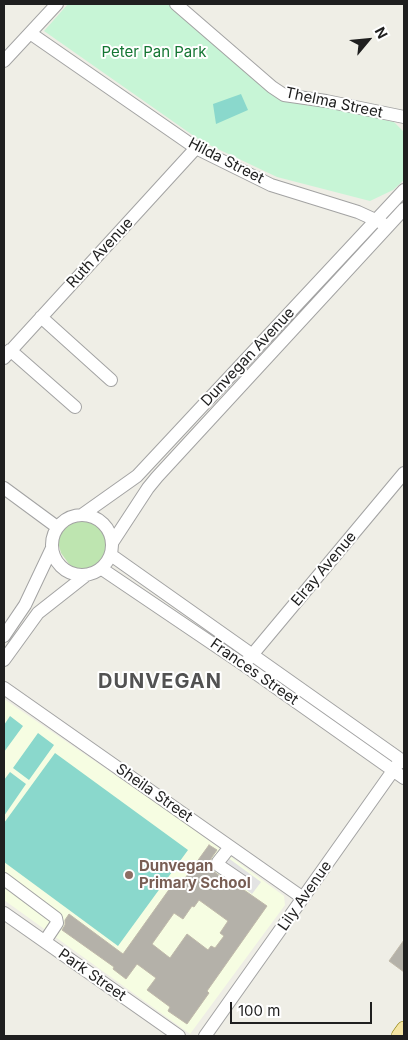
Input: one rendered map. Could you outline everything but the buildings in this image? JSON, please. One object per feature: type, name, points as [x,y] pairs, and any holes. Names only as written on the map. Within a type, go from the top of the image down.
[{"type":"main road","points":[[399,1036],[404,1029]]},
{"type":"street","name":"Thelma Street","points":[[176,4],[272,87],[284,95],[326,101],[404,117]]},
{"type":"street","points":[[4,61],[30,33],[51,6]]},
{"type":"street","name":"Hilda Street","points":[[30,33],[196,148],[271,184],[358,212],[382,223]]},
{"type":"street","name":"Ruth Avenue","points":[[7,354],[196,148]]},
{"type":"street","name":"Dunvegan Avenue","points":[[112,549],[148,488],[294,328],[382,223],[404,190]]},
{"type":"street","name":"Dunvegan Avenue","points":[[82,515],[137,476],[284,318],[382,223],[404,209]]},
{"type":"street","points":[[41,317],[111,380]]},
{"type":"street","points":[[284,318],[294,328]]},
{"type":"street","points":[[7,354],[75,407]]},
{"type":"street","points":[[237,369],[248,379]]},
{"type":"street","points":[[184,425],[196,436]]},
{"type":"street","name":"Elray Avenue","points":[[248,660],[404,473]]},
{"type":"street","points":[[137,476],[148,488]]},
{"type":"street","points":[[4,488],[58,527]]},
{"type":"street","points":[[4,636],[25,605],[52,548],[54,534],[64,520],[82,515],[91,516],[99,520],[106,526],[110,534],[112,549],[107,563],[102,569],[94,574],[85,576],[75,575],[66,571],[54,557],[52,548]]},
{"type":"street","name":"Frances Street","points":[[112,549],[248,660]]},
{"type":"street","name":"Frances Street","points":[[102,569],[248,660],[401,762],[404,778]]},
{"type":"street","points":[[4,660],[38,613],[85,576]]},
{"type":"street","points":[[25,605],[38,613]]},
{"type":"street","name":"Sheila Street","points":[[4,688],[304,898]]},
{"type":"street","name":"Lily Avenue","points":[[205,1036],[401,762]]},
{"type":"street","points":[[230,847],[218,862],[218,865],[243,882]]},
{"type":"street","points":[[4,878],[56,918],[57,923],[44,942]]},
{"type":"street","name":"Park Street","points":[[4,913],[179,1036]]},
{"type":"shaded area","points":[[241,94],[248,110],[216,124],[213,104]]},
{"type":"shaded area","name":"Dunvegan Primary School","points":[[4,699],[178,818],[284,896],[285,905],[190,1034],[4,900]]},
{"type":"shaded area","points":[[10,716],[23,726],[4,752],[4,725]]},
{"type":"shaded area","points":[[38,733],[54,745],[29,780],[13,768]]},
{"type":"shaded area","points":[[55,753],[188,850],[118,946],[4,862],[4,823]]},
{"type":"shaded area","points":[[10,772],[26,784],[4,816],[4,780]]},
{"type":"shaded area","points":[[220,852],[261,882],[252,894],[212,864]]},
{"type":"green space","name":"Peter Pan Park","points":[[68,4],[168,4],[280,97],[394,122],[404,132],[404,180],[393,190],[370,201],[277,177],[201,141],[44,31]]},
{"type":"green space","points":[[77,520],[89,520],[104,531],[108,543],[105,556],[99,563],[89,569],[82,570],[69,564],[61,553],[58,542],[61,533],[69,525]]},
{"type":"place","name":"Dunvegan Primary School","points":[[129,875]]},
{"type":"district","name":"DUNVEGAN","points":[[160,682]]}]
